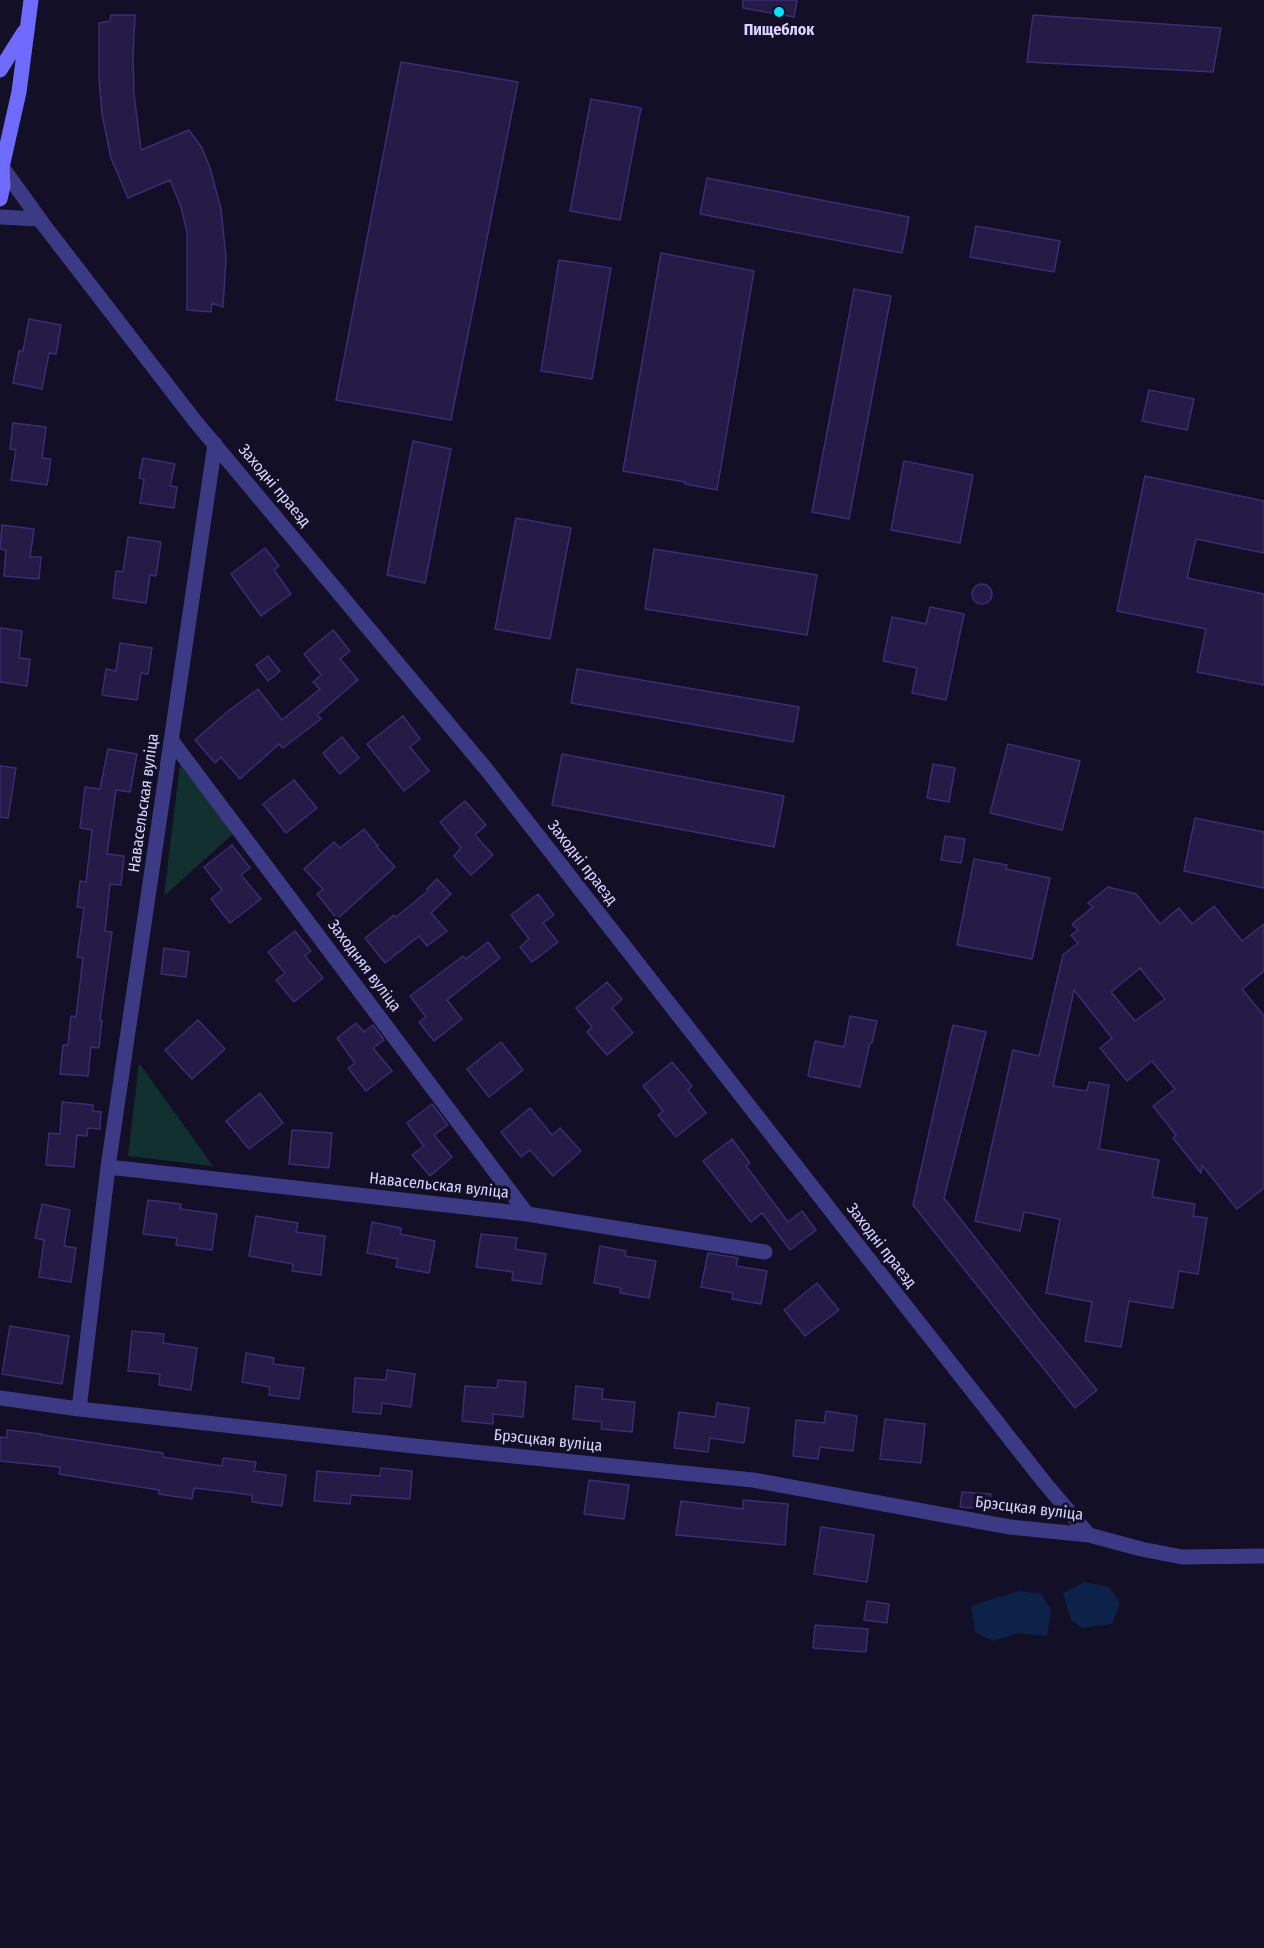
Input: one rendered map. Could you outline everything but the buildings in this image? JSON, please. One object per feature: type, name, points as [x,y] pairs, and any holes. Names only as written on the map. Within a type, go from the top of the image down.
[{"type":"main road","points":[[0,199],[3,186],[1,166],[19,92],[31,0]]},
{"type":"main road","points":[[0,70],[4,55],[27,27]]},
{"type":"street","name":"Заходні праезд","points":[[1,166],[39,219],[195,421],[486,769],[878,1272],[1044,1482],[1089,1535]]},
{"type":"street","points":[[0,217],[39,219]]},
{"type":"street","name":"Навасельская вуліца","points":[[79,1409],[108,1167],[215,444]]},
{"type":"street","name":"Заходняя вуліца","points":[[172,741],[527,1214]]},
{"type":"street","name":"Навасельская вуліца","points":[[108,1167],[527,1214],[765,1252]]},
{"type":"street","name":"Брэсцкая вуліца","points":[[0,1398],[402,1445],[753,1480],[1000,1526],[1089,1535],[1182,1557],[1264,1556]]},
{"type":"green space","points":[[180,765],[234,833],[164,896]]},
{"type":"green space","points":[[139,1063],[213,1166],[128,1156]]},
{"type":"water","points":[[1084,1582],[1109,1587],[1120,1603],[1112,1624],[1082,1628],[1071,1620],[1063,1593]]},
{"type":"water","points":[[1019,1591],[1041,1594],[1051,1610],[1047,1636],[1017,1633],[994,1641],[975,1632],[971,1606]]},
{"type":"place","name":"Пищеблок","points":[[779,12]]}]
